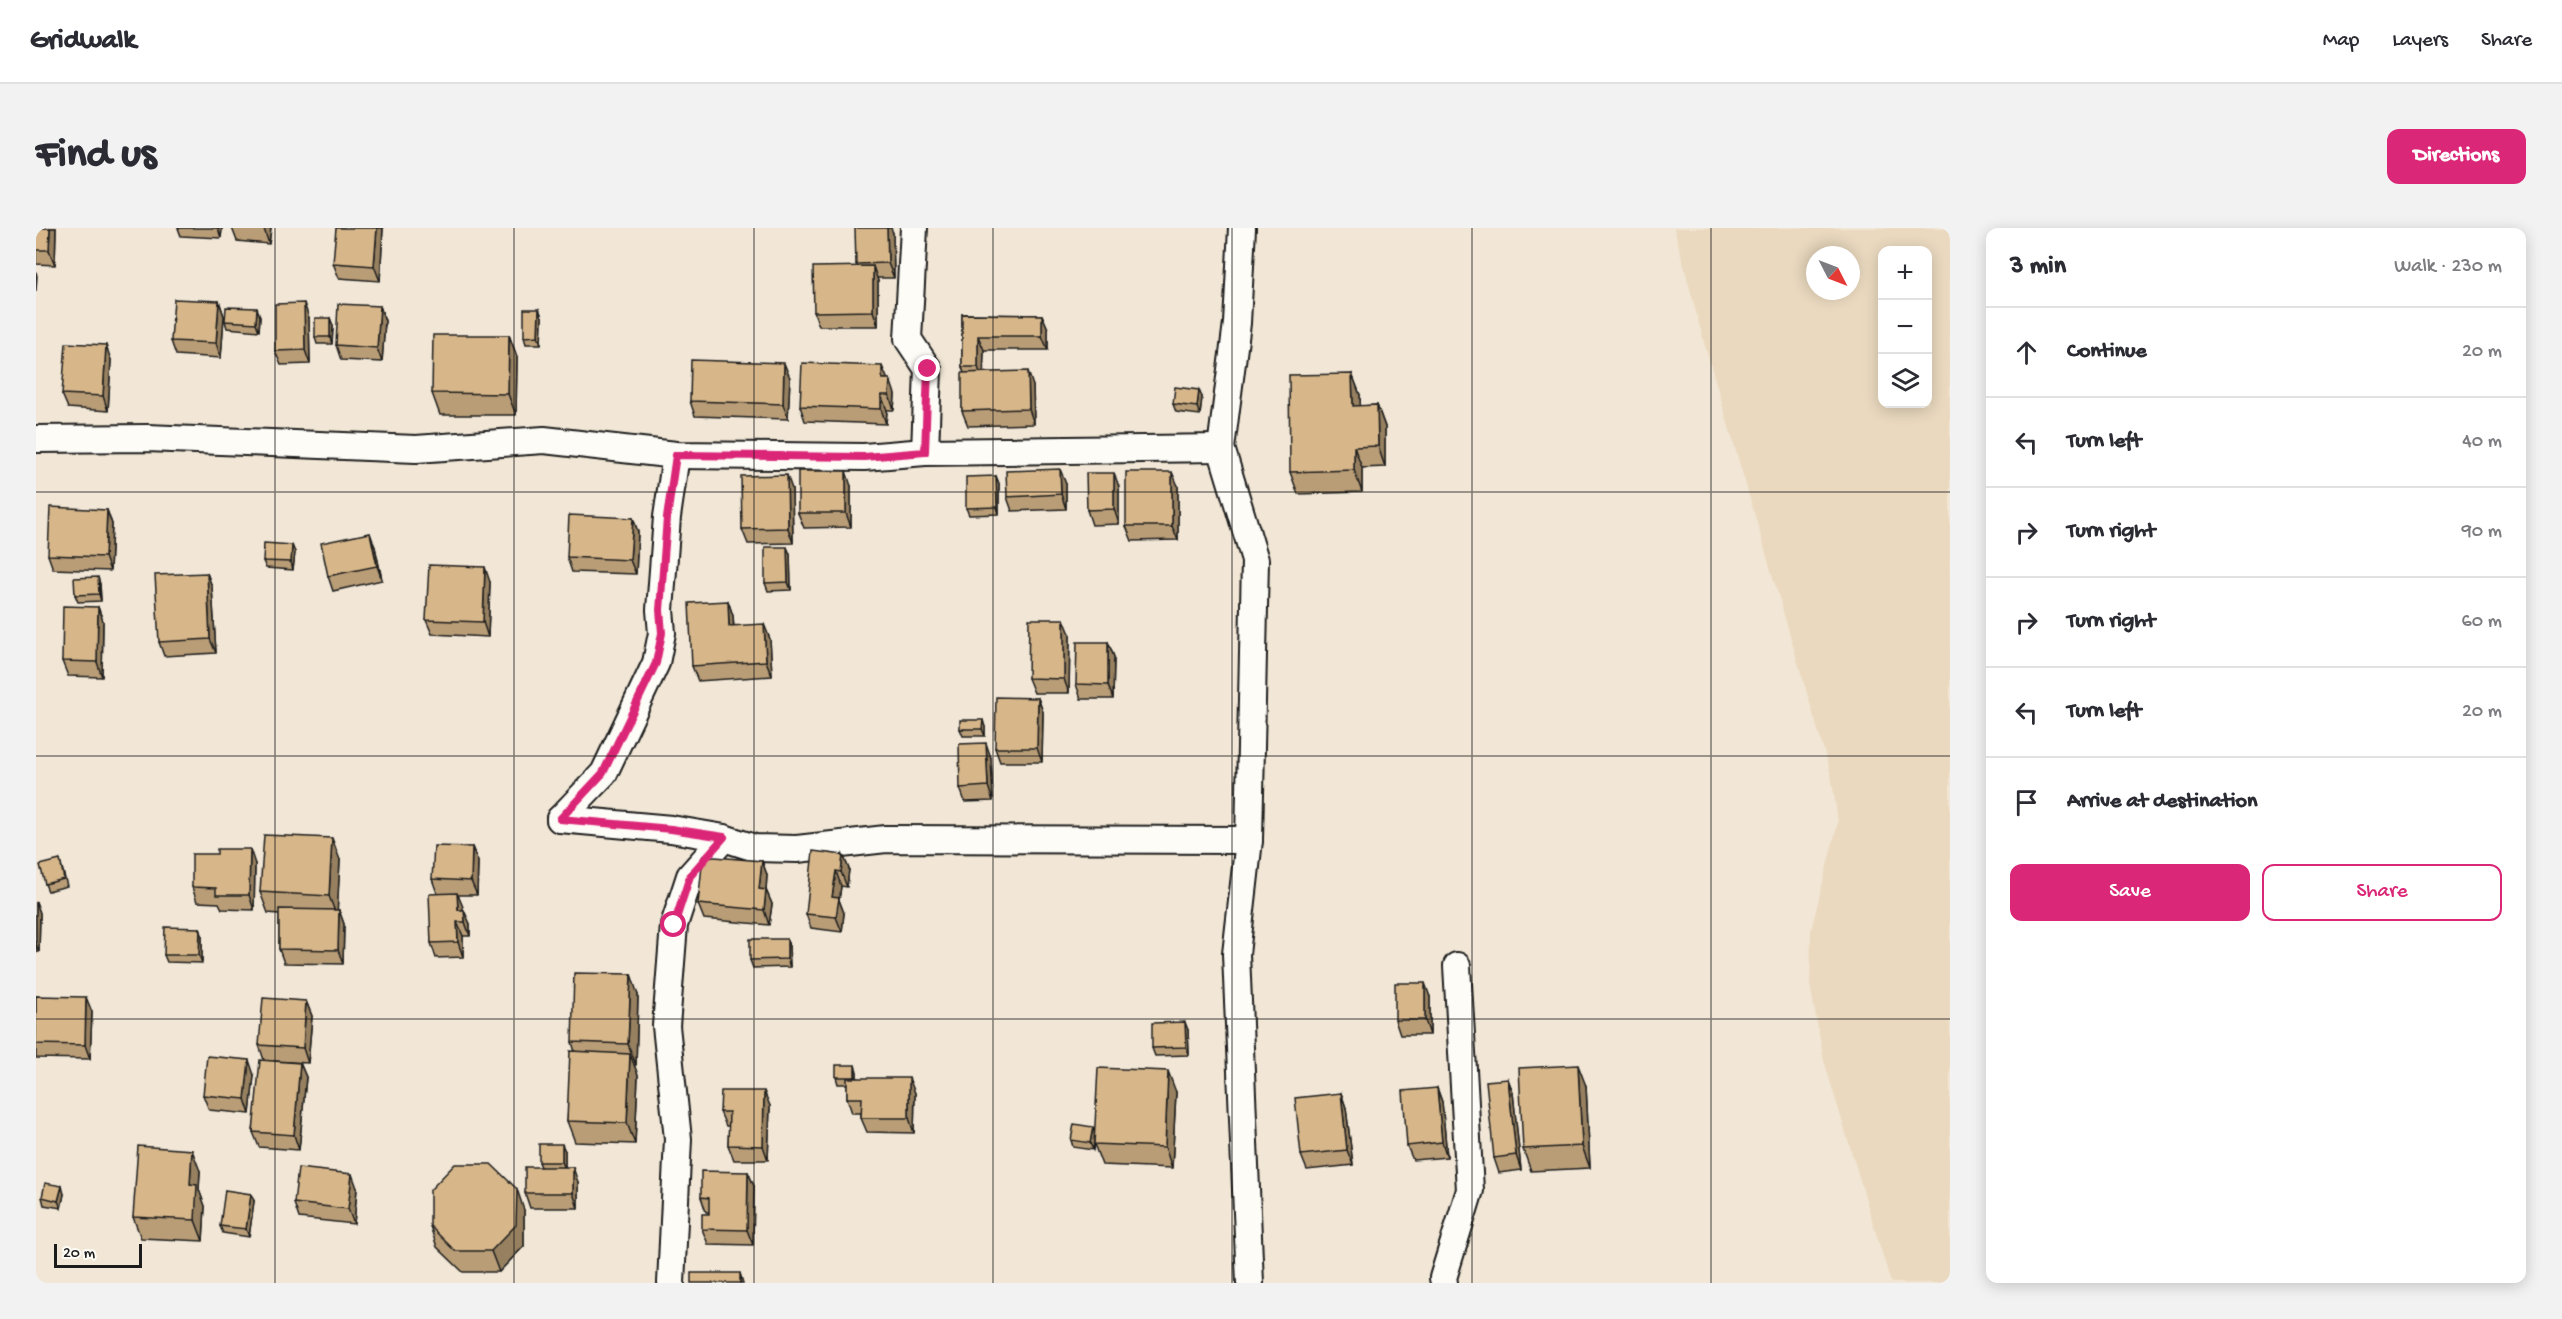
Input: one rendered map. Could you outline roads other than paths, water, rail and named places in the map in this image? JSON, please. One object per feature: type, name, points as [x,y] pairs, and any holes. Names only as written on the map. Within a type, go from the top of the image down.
[{"type":"street","points":[[914,228],[908,339],[928,369],[925,452]]},
{"type":"street","points":[[1242,228],[1237,323],[1221,448],[1255,560],[1249,840],[1236,954],[1250,1283]]},
{"type":"street","points":[[36,439],[147,438],[406,448],[544,440],[676,455],[864,457],[925,452],[1221,448]]},
{"type":"street","points":[[676,455],[667,518],[660,610],[662,633],[656,663],[603,773],[560,819],[671,829],[724,837],[755,848],[797,849],[886,839],[1249,840]]},
{"type":"street","points":[[671,1283],[678,1139],[666,1026],[674,925],[690,876],[724,837]]},
{"type":"street","points":[[1444,1283],[1443,1278],[1470,1190],[1457,966]]}]
